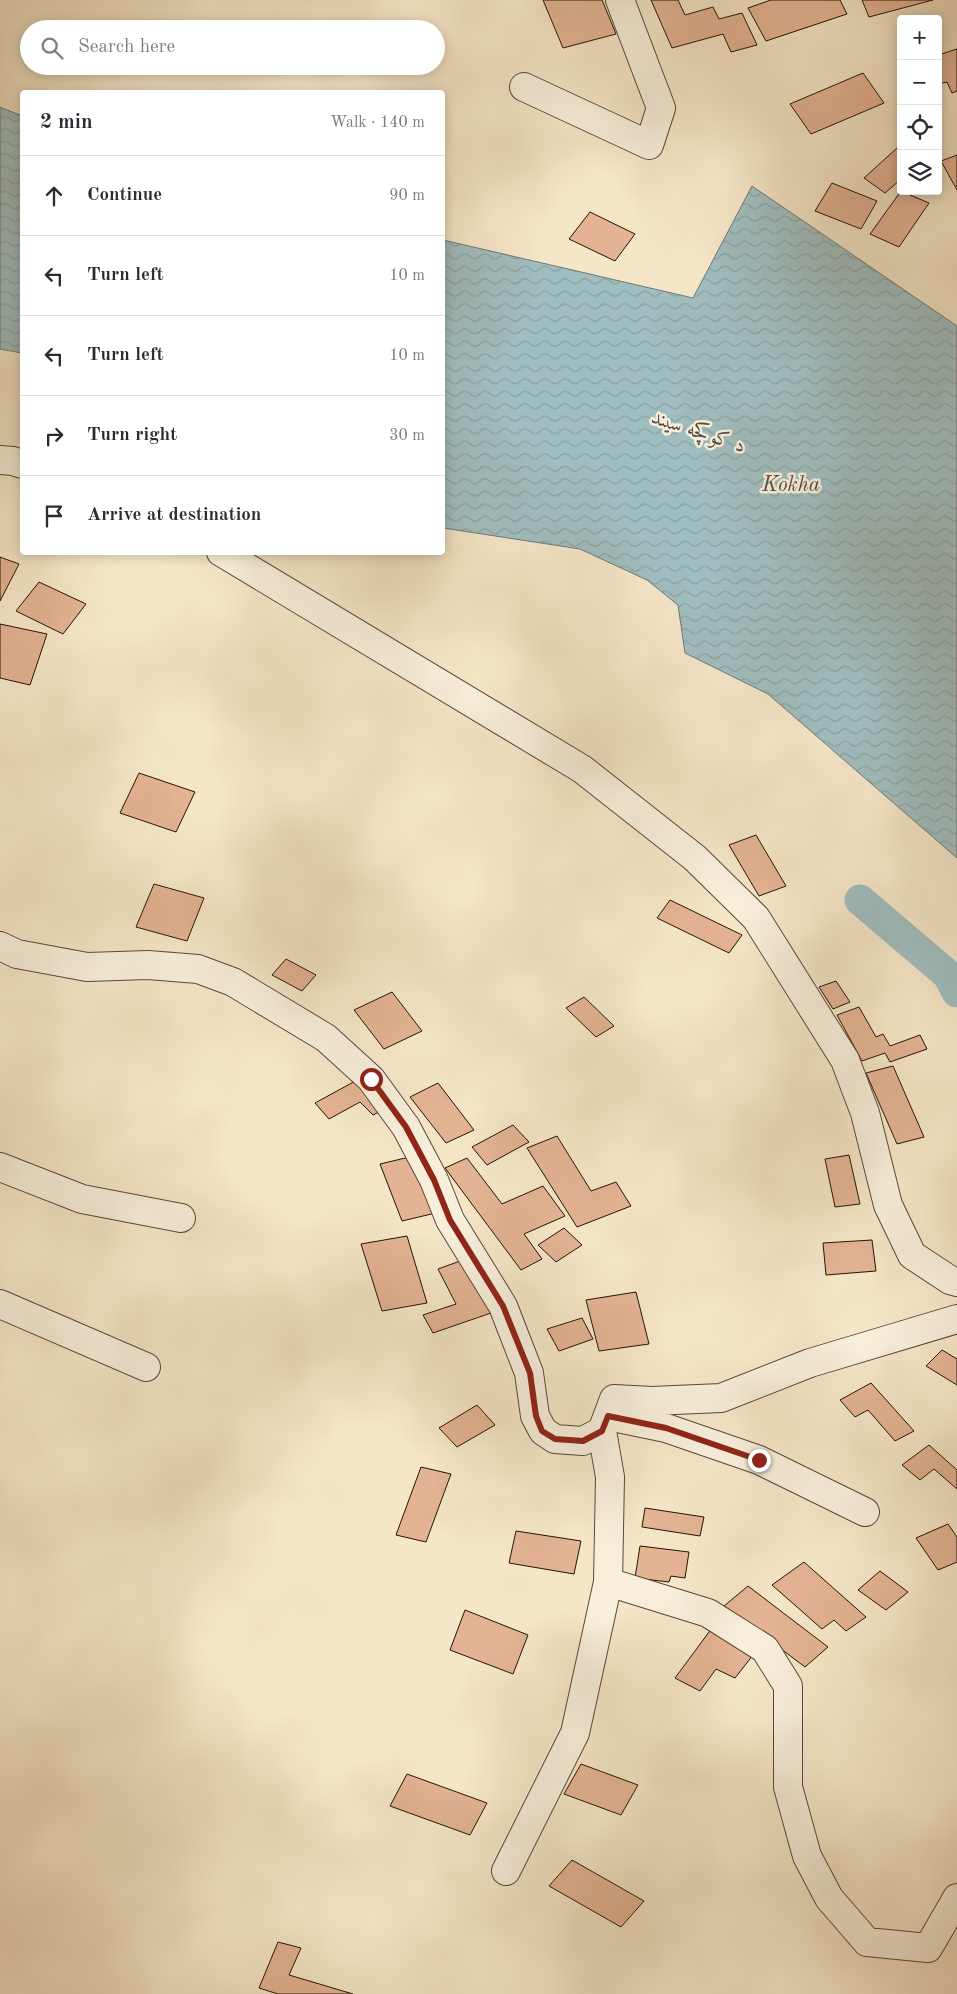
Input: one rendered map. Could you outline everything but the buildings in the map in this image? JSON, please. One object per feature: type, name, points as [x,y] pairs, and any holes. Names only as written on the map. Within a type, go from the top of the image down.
[{"type":"street","points":[[524,88],[649,145],[661,108],[620,0]]},
{"type":"street","points":[[0,460],[20,463]]},
{"type":"street","points":[[227,555],[582,769],[695,858],[756,918],[844,1060],[865,1113],[888,1206],[912,1255],[950,1280],[957,1282]]},
{"type":"street","points":[[0,946],[17,954],[87,967],[148,965],[198,969],[233,982],[326,1038],[371,1079],[406,1127],[434,1180],[450,1220],[503,1306],[530,1373],[536,1416],[542,1431],[555,1439],[583,1441],[605,1423],[666,1428],[759,1460],[865,1512]]},
{"type":"street","points":[[0,1167],[82,1199],[181,1218]]},
{"type":"street","points":[[0,1304],[146,1367]]},
{"type":"street","points":[[506,1871],[575,1733],[608,1582],[610,1477],[605,1423],[614,1399],[652,1401],[721,1398],[810,1363],[957,1319]]},
{"type":"street","points":[[608,1582],[708,1613],[765,1649],[788,1686],[788,1787],[807,1856],[829,1898],[867,1942],[928,1948],[957,1898]]},
{"type":"water","points":[[0,107],[20,115],[20,353],[0,349]]},
{"type":"water","name":"Kokha","points":[[752,186],[957,326],[957,858],[768,694],[685,653],[678,605],[647,580],[580,549],[445,528],[445,240],[693,298]]},
{"type":"waterway","points":[[860,900],[948,975],[957,992]]},
{"type":"route","points":[[371,1079],[406,1127],[434,1180],[450,1220],[503,1306],[530,1373],[536,1416],[542,1431],[555,1439],[583,1441],[602,1431],[608,1416],[666,1428],[759,1460]]},
{"type":"water label","name":"د کوکچه سیند","points":[[699,431]]}]
